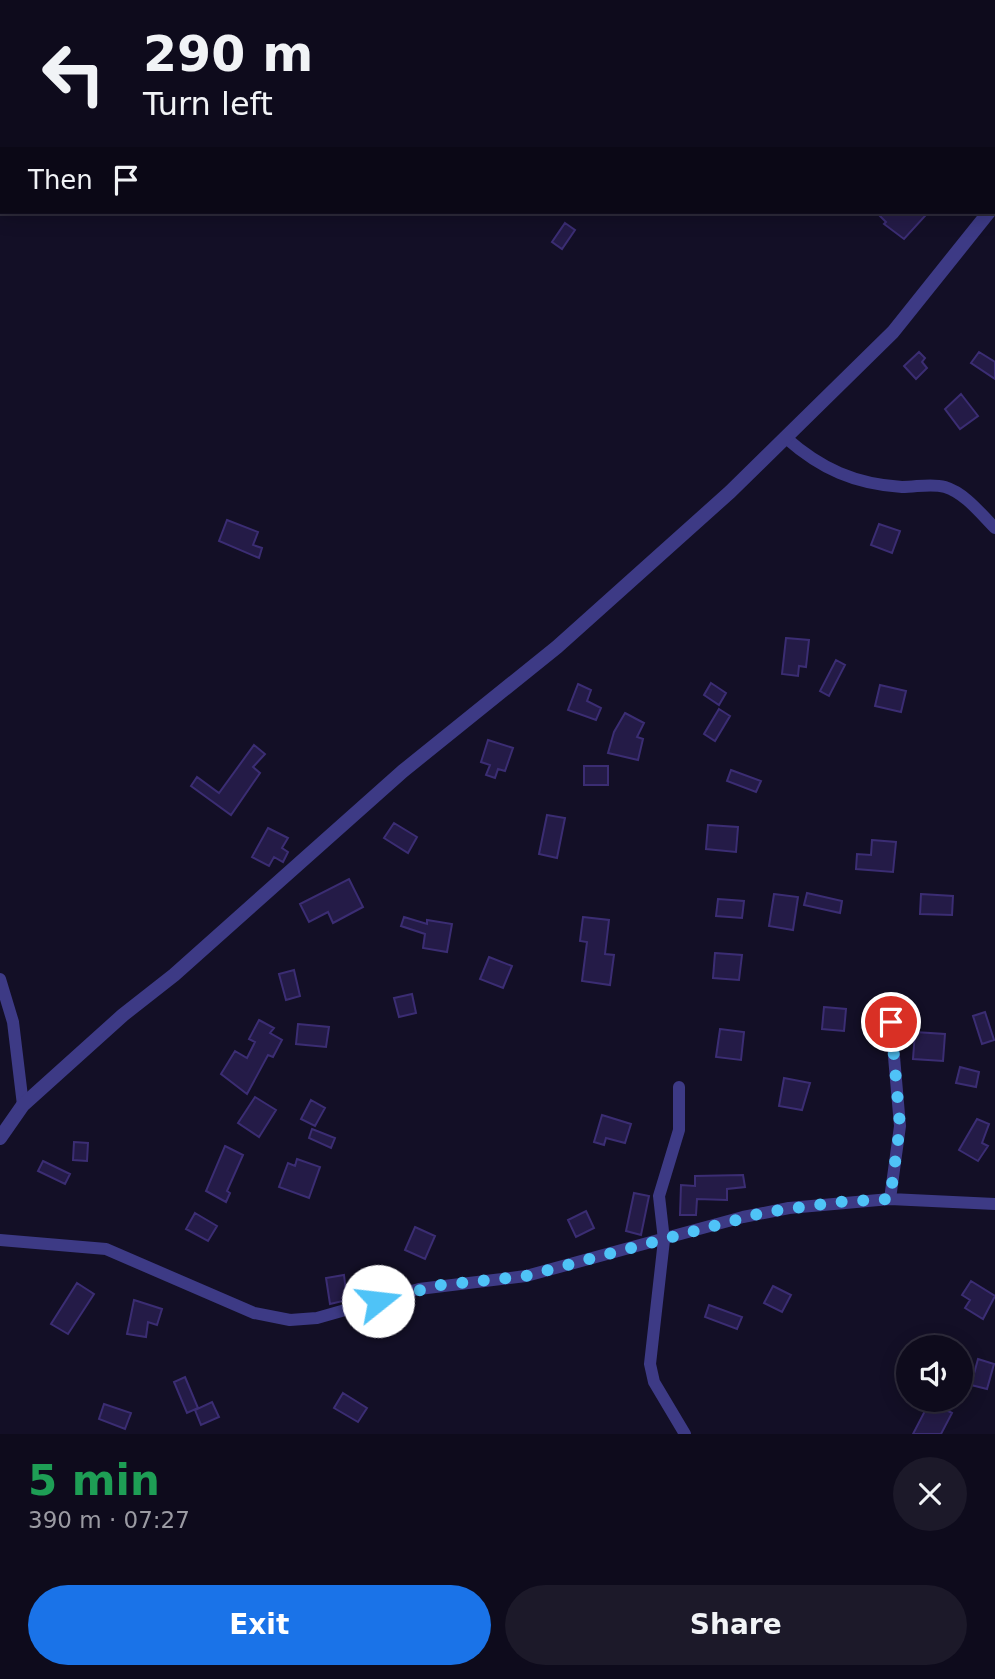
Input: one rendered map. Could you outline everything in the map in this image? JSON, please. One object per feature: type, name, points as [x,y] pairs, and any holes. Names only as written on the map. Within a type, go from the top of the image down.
[{"type":"street","points":[[0,1138],[23,1105],[123,1015],[174,975],[403,771],[557,648],[730,492],[893,332],[987,214]]},
{"type":"street","points":[[786,438],[808,458],[842,477],[872,485],[934,485],[948,488],[964,498],[995,528]]},
{"type":"street","points":[[0,979],[13,1022],[23,1105]]},
{"type":"street","points":[[890,1199],[900,1126],[891,1022]]},
{"type":"street","points":[[679,1087],[679,1130],[659,1196],[664,1240],[650,1364],[654,1382],[685,1434]]},
{"type":"street","points":[[0,1240],[106,1250],[254,1313],[290,1320],[317,1318],[419,1289],[526,1276],[743,1217],[789,1208],[890,1199],[995,1204]]},
{"type":"building","points":[[878,214],[925,216],[904,239],[884,224],[886,222]]},
{"type":"building","points":[[565,223],[575,230],[562,249],[552,242]]},
{"type":"building","points":[[919,352],[925,358],[922,362],[927,368],[916,379],[904,366]]},
{"type":"building","points":[[979,352],[995,362],[995,379],[971,363]]},
{"type":"building","points":[[961,394],[978,416],[960,429],[945,409]]},
{"type":"building","points":[[227,520],[258,532],[253,545],[262,548],[259,558],[219,541]]},
{"type":"building","points":[[879,524],[900,531],[892,553],[871,545]]},
{"type":"building","points":[[786,638],[809,640],[806,667],[799,666],[798,676],[782,674]]},
{"type":"building","points":[[836,660],[845,665],[829,696],[820,691]]},
{"type":"building","points":[[711,683],[726,693],[719,705],[704,695]]},
{"type":"building","points":[[578,684],[591,690],[587,701],[601,708],[596,720],[568,710]]},
{"type":"building","points":[[880,685],[906,691],[901,712],[875,706]]},
{"type":"building","points":[[719,709],[730,716],[715,741],[704,734]]},
{"type":"building","points":[[625,713],[644,723],[637,737],[643,739],[638,760],[608,753],[614,732]]},
{"type":"building","points":[[488,740],[513,748],[505,771],[498,769],[495,778],[486,775],[490,765],[481,762]]},
{"type":"building","points":[[254,745],[265,754],[253,767],[260,773],[231,815],[191,786],[197,777],[219,793]]},
{"type":"building","points":[[584,766],[608,766],[608,785],[584,785]]},
{"type":"building","points":[[731,770],[761,781],[756,792],[727,781]]},
{"type":"building","points":[[547,815],[565,818],[557,858],[539,854]]},
{"type":"building","points":[[394,823],[417,837],[408,853],[384,838]]},
{"type":"building","points":[[708,825],[738,827],[736,852],[706,849]]},
{"type":"building","points":[[268,828],[288,838],[282,848],[288,852],[283,862],[274,857],[269,866],[252,857]]},
{"type":"building","points":[[872,840],[896,842],[893,872],[856,869],[857,854],[871,855]]},
{"type":"building","points":[[349,879],[363,907],[333,923],[328,912],[309,922],[300,904]]},
{"type":"building","points":[[807,893],[842,901],[840,913],[804,905]]},
{"type":"building","points":[[774,894],[798,897],[793,930],[769,926]]},
{"type":"building","points":[[921,894],[953,896],[952,915],[920,914]]},
{"type":"building","points":[[718,899],[744,901],[742,918],[716,916]]},
{"type":"building","points":[[404,917],[427,924],[427,920],[452,924],[447,952],[423,948],[425,934],[401,926]]},
{"type":"building","points":[[583,917],[609,920],[605,954],[614,955],[610,985],[582,981],[587,942],[580,941]]},
{"type":"building","points":[[715,953],[742,955],[739,980],[713,978]]},
{"type":"building","points":[[489,957],[512,966],[503,988],[480,979]]},
{"type":"building","points":[[294,970],[300,996],[286,1000],[279,974]]},
{"type":"building","points":[[412,994],[416,1013],[399,1017],[394,998]]},
{"type":"building","points":[[824,1007],[846,1009],[844,1031],[822,1029]]},
{"type":"building","points":[[985,1012],[994,1040],[982,1044],[973,1016]]},
{"type":"building","points":[[259,1020],[274,1028],[270,1033],[282,1040],[273,1057],[268,1055],[247,1094],[221,1074],[235,1051],[247,1058],[255,1042],[249,1039]]},
{"type":"building","points":[[298,1024],[329,1027],[326,1047],[296,1044]]},
{"type":"building","points":[[720,1029],[744,1032],[741,1060],[716,1057]]},
{"type":"building","points":[[915,1032],[945,1034],[943,1061],[913,1059]]},
{"type":"building","points":[[960,1067],[979,1072],[976,1087],[956,1083]]},
{"type":"building","points":[[784,1078],[810,1083],[802,1110],[779,1106]]},
{"type":"building","points":[[255,1097],[276,1110],[259,1137],[238,1123]]},
{"type":"building","points":[[311,1100],[325,1108],[315,1126],[301,1119]]},
{"type":"building","points":[[602,1115],[631,1124],[625,1143],[606,1138],[604,1145],[594,1142]]},
{"type":"building","points":[[977,1119],[989,1124],[982,1143],[988,1146],[978,1161],[959,1150]]},
{"type":"building","points":[[312,1129],[335,1138],[331,1148],[309,1138]]},
{"type":"building","points":[[74,1142],[88,1143],[87,1161],[73,1160]]},
{"type":"building","points":[[225,1146],[243,1155],[227,1191],[230,1193],[226,1202],[206,1191]]},
{"type":"building","points":[[297,1159],[320,1167],[309,1198],[279,1187],[288,1163],[295,1166]]},
{"type":"building","points":[[43,1161],[70,1174],[65,1184],[38,1171]]},
{"type":"building","points":[[743,1175],[745,1187],[727,1189],[727,1200],[697,1199],[696,1215],[680,1215],[681,1185],[695,1186],[695,1176]]},
{"type":"building","points":[[634,1193],[649,1196],[641,1235],[626,1231]]},
{"type":"building","points":[[586,1211],[594,1228],[576,1237],[568,1220]]},
{"type":"building","points":[[195,1213],[217,1226],[208,1241],[186,1229]]},
{"type":"building","points":[[415,1227],[435,1236],[425,1259],[405,1250]]},
{"type":"building","points":[[344,1275],[347,1300],[330,1304],[326,1278]]},
{"type":"building","points":[[971,1281],[995,1296],[983,1319],[965,1308],[970,1300],[962,1295]]},
{"type":"building","points":[[77,1283],[94,1294],[68,1334],[51,1324]]},
{"type":"building","points":[[773,1286],[791,1295],[782,1312],[764,1303]]},
{"type":"building","points":[[134,1300],[162,1309],[157,1325],[148,1322],[146,1337],[127,1334]]},
{"type":"building","points":[[709,1305],[742,1317],[737,1329],[705,1317]]},
{"type":"building","points":[[978,1359],[994,1364],[987,1389],[973,1386]]},
{"type":"building","points":[[185,1377],[198,1408],[187,1413],[174,1382]]},
{"type":"building","points":[[343,1393],[367,1408],[358,1422],[334,1408]]},
{"type":"building","points":[[212,1402],[219,1417],[201,1425],[195,1410]]},
{"type":"building","points":[[104,1404],[131,1413],[125,1429],[99,1419]]},
{"type":"building","points":[[924,1412],[952,1413],[941,1434],[913,1434]]},
{"type":"route","points":[[378,1301],[441,1285],[526,1276],[766,1212],[839,1202],[890,1199],[900,1126],[891,1022]]}]
